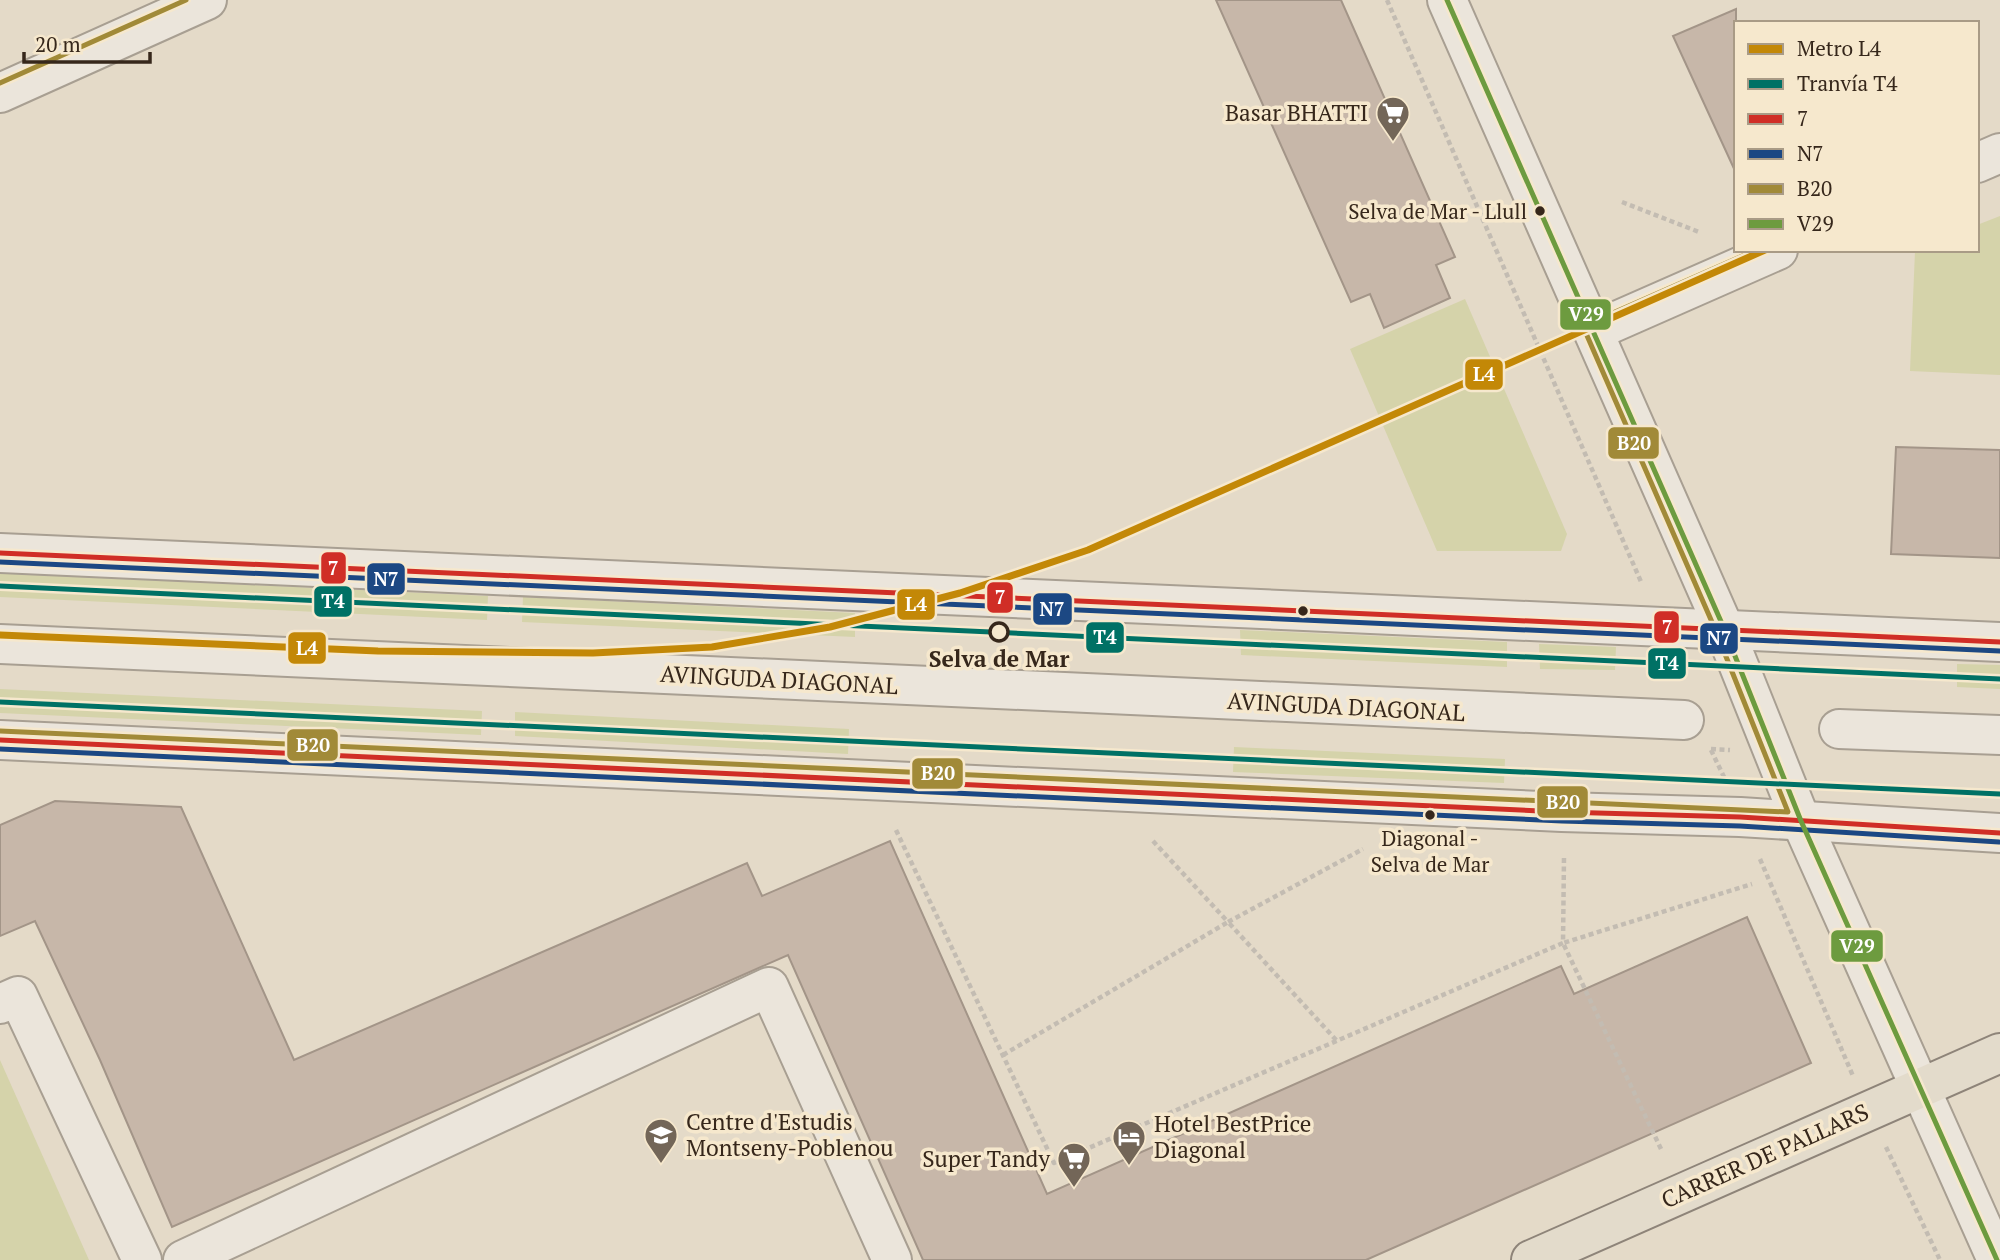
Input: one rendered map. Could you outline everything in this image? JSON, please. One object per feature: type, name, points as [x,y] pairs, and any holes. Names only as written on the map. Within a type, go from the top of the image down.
[{"type":"main road","name":"CARRER DE PALLARS","points":[[1531,1260],[2000,1053]]},
{"type":"street","points":[[0,93],[207,0]]},
{"type":"street","points":[[1447,0],[1723,626],[1801,821],[1997,1260]]},
{"type":"street","points":[[1979,162],[2000,153]]},
{"type":"street","points":[[1594,331],[1773,252]]},
{"type":"street","points":[[0,553],[529,578],[1723,626],[2000,642]]},
{"type":"street","name":"AVINGUDA DIAGONAL","points":[[0,644],[1684,720]]},
{"type":"street","points":[[1839,729],[2000,735]]},
{"type":"street","points":[[0,740],[1801,821],[2000,833]]},
{"type":"street","points":[[183,1260],[769,987],[892,1260]]},
{"type":"street","points":[[9,1000],[142,1260]]},
{"type":"path","points":[[1387,0],[1644,588]]},
{"type":"path","points":[[1622,202],[1699,232]]},
{"type":"path","points":[[1535,334],[1543,330]]},
{"type":"path","points":[[896,830],[1054,1163],[1563,943],[1752,884]]},
{"type":"path","points":[[1153,841],[1337,1041]]},
{"type":"path","points":[[1003,1055],[1228,922],[1363,849]]},
{"type":"path","points":[[1758,855],[1853,1077]]},
{"type":"path","points":[[1563,857],[1563,943],[1661,1149]]},
{"type":"path","points":[[1898,1173],[1940,1260]]},
{"type":"shaded area","points":[[2000,216],[2000,375],[1910,371],[1915,252],[1979,252],[1979,224]]},
{"type":"shaded area","points":[[1465,299],[1567,534],[1561,551],[1437,551],[1350,349]]},
{"type":"shaded area","points":[[0,573],[488,596],[487,620],[0,597]]},
{"type":"shaded area","points":[[523,597],[855,613],[855,637],[522,622]]},
{"type":"shaded area","points":[[1240,630],[1507,642],[1507,667],[1241,655]]},
{"type":"shaded area","points":[[1539,644],[1616,647],[1615,670],[1540,669]]},
{"type":"shaded area","points":[[1957,664],[2000,665],[2000,689],[1957,687]]},
{"type":"shaded area","points":[[0,689],[482,711],[481,735],[0,713]]},
{"type":"shaded area","points":[[515,712],[849,729],[848,754],[515,736]]},
{"type":"shaded area","points":[[1234,747],[1505,759],[1504,783],[1233,772]]},
{"type":"shaded area","points":[[0,1060],[89,1260],[0,1260]]},
{"type":"building","points":[[1216,0],[1341,0],[1455,257],[1436,265],[1450,298],[1384,328],[1370,294],[1351,302]]},
{"type":"building","points":[[1736,9],[1734,169],[1673,36]]},
{"type":"building","points":[[1896,447],[2000,450],[2000,558],[1891,554]]},
{"type":"building","points":[[55,801],[181,807],[294,1060],[747,863],[762,896],[890,841],[1047,1194],[1561,966],[1574,994],[1747,917],[1811,1063],[1366,1260],[923,1260],[788,955],[172,1227],[100,1060],[35,921],[0,936],[0,825]]},
{"type":"metro line","name":"L4","points":[[0,635],[378,651],[593,653],[712,647],[830,627],[960,593],[1088,550],[1760,252]]},
{"type":"tram line","name":"T4","points":[[0,586],[2000,679]]},
{"type":"tram line","name":"T4","points":[[0,702],[2000,794]]},
{"type":"transit line","name":"B20","points":[[0,83],[186,0]]},
{"type":"transit line","name":"V29","points":[[1447,0],[1723,626],[1801,821],[1997,1260]]},
{"type":"transit line","name":"B20","points":[[0,731],[1788,812],[1715,629],[1585,331],[1590,323],[1751,252]]},
{"type":"transit line","name":"7","points":[[0,553],[2000,642]]},
{"type":"transit line","name":"N7","points":[[0,562],[2000,651]]},
{"type":"transit line","name":"7","points":[[0,740],[1562,812],[1740,817],[2000,833]]},
{"type":"transit line","name":"N7","points":[[0,749],[1562,821],[1740,826],[1999,842]]},
{"type":"place","name":"Basar BHATTI","points":[[1393,143]]},
{"type":"place","name":"Selva de Mar - Llull","points":[[1540,211]]},
{"type":"place","name":"Selva de Mar","points":[[999,632]]},
{"type":"place","name":"Diagonal - Selva de Mar","points":[[1430,815]]},
{"type":"place","name":"Centre d'Estudis Montseny-Poblenou","points":[[661,1165]]},
{"type":"place","name":"Hotel BestPrice Diagonal","points":[[1129,1167]]},
{"type":"place","name":"Super Tandy","points":[[1074,1189]]}]
